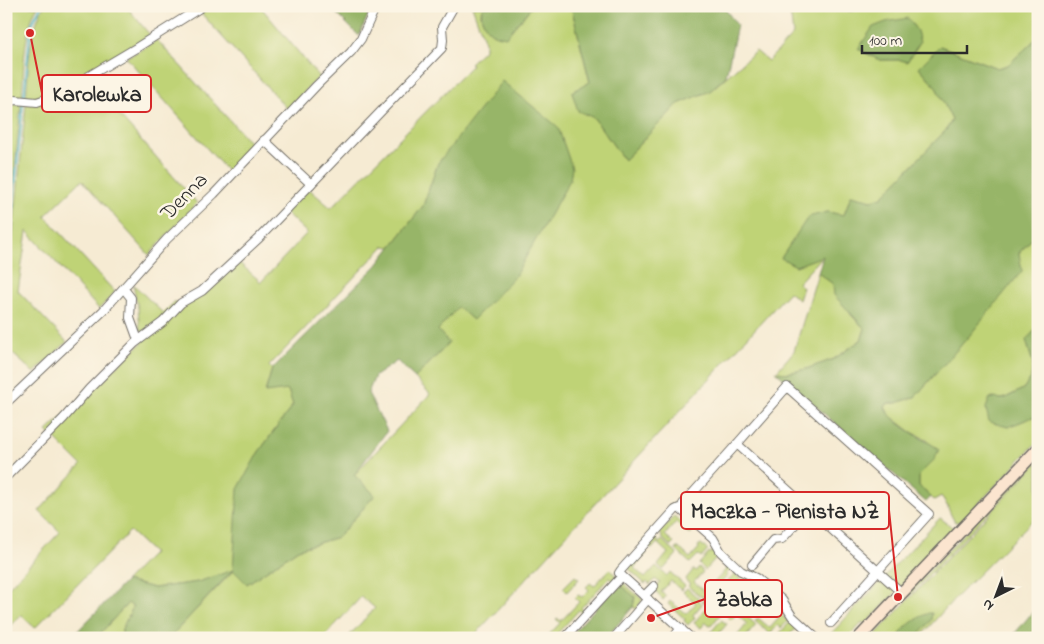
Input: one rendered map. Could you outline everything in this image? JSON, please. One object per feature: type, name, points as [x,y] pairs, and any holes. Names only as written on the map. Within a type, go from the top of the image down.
[{"type":"street","points":[[6,102],[15,100],[31,102],[57,95],[203,6]]},
{"type":"street","name":"Denna","points":[[6,403],[74,340],[124,289],[167,239],[214,194],[317,84],[351,52],[361,38],[376,6]]},
{"type":"street","points":[[6,478],[138,340],[163,322],[181,303],[202,291],[259,238],[442,48],[444,40],[442,27],[454,6]]},
{"type":"street","points":[[264,140],[311,184]]},
{"type":"street","points":[[124,289],[131,298],[130,318],[138,340]]},
{"type":"street","points":[[683,504],[787,387],[929,514],[831,622]]},
{"type":"street","points":[[737,444],[902,593]]},
{"type":"street","points":[[860,638],[1038,449]]},
{"type":"street","points":[[691,638],[619,573],[675,510],[679,508],[713,538],[721,552],[742,571],[756,578],[782,600],[792,616],[816,638]]},
{"type":"street","points":[[752,565],[773,540],[782,540],[809,509]]},
{"type":"street","points":[[565,638],[622,576]]},
{"type":"street","points":[[614,638],[654,586]]},
{"type":"street","points":[[673,638],[681,628]]},
{"type":"green space","points":[[6,6],[38,6],[29,27],[27,38],[22,98],[6,98]]},
{"type":"green space","points":[[44,6],[126,6],[150,35],[51,92],[39,97],[26,98],[32,39]]},
{"type":"green space","points":[[211,6],[260,6],[319,77],[287,109],[200,12]]},
{"type":"green space","points":[[329,6],[372,6],[359,36]]},
{"type":"green space","points":[[472,6],[483,6],[481,17],[493,34],[519,22],[532,6],[571,6],[590,83],[594,118],[624,160],[678,104],[710,91],[756,51],[768,61],[793,35],[790,10],[854,11],[851,6],[1038,6],[1038,37],[1008,65],[997,68],[940,46],[919,67],[936,87],[952,120],[946,130],[882,197],[872,200],[851,195],[844,215],[827,212],[823,256],[798,283],[803,287],[799,300],[789,292],[472,638],[347,638],[375,608],[361,597],[323,638],[177,638],[173,634],[233,571],[198,582],[154,588],[126,581],[153,553],[130,531],[35,628],[21,615],[6,631],[6,590],[60,532],[39,511],[81,465],[47,431],[144,341],[144,331],[140,330],[133,284],[163,313],[175,301],[180,307],[204,294],[237,261],[261,282],[307,233],[285,212],[309,189],[331,208],[472,65],[470,63],[485,49],[485,42]],"holes":[[[920,42],[907,62],[902,60],[880,60],[858,49]],[[438,163],[473,320],[459,307],[437,330],[449,343],[415,378],[430,394],[354,475],[375,495],[338,537],[298,549],[247,584],[258,453],[293,405],[288,390],[265,392],[272,369],[269,366],[384,246],[391,247],[423,206]]]},
{"type":"green space","points":[[483,6],[532,6],[506,37],[495,35],[485,26],[482,18]]},
{"type":"green space","points":[[571,6],[677,6],[725,9],[737,25],[726,76],[710,91],[678,104],[624,160],[594,118],[578,111],[572,92],[590,82]]},
{"type":"green space","points":[[908,18],[917,31],[920,42],[907,62],[901,60],[880,60],[858,49],[873,27],[886,22]]},
{"type":"green space","points":[[1038,37],[1038,232],[1019,253],[1022,271],[970,335],[915,397],[896,403],[888,403],[885,407],[901,425],[939,449],[935,459],[919,475],[919,486],[931,497],[926,502],[776,372],[787,373],[806,369],[834,359],[861,340],[865,329],[834,295],[833,284],[818,273],[823,256],[796,266],[781,258],[808,217],[827,212],[844,215],[851,195],[872,200],[882,197],[946,130],[952,120],[936,87],[919,67],[940,46],[997,68],[1008,65]]},
{"type":"green space","points":[[157,40],[252,145],[228,172],[126,57]]},
{"type":"green space","points":[[87,79],[197,203],[149,255],[82,180],[45,216],[115,292],[99,309],[27,231],[18,291],[67,342],[34,373],[12,353],[6,400],[6,304],[26,104]]},
{"type":"green space","points":[[502,81],[558,127],[572,168],[570,180],[515,276],[473,320],[458,307],[438,330],[449,343],[415,378],[397,361],[375,376],[368,393],[387,431],[354,475],[375,495],[338,537],[298,549],[247,584],[233,570],[238,489],[258,453],[293,405],[288,390],[265,393],[272,369],[377,265],[423,206],[438,163]]},
{"type":"green space","points":[[21,104],[6,258],[6,105]]},
{"type":"green space","points":[[1038,232],[1038,328],[1028,347],[1033,363],[1031,378],[1023,389],[1003,399],[990,398],[1007,427],[1038,415],[1038,441],[961,522],[955,522],[941,496],[934,500],[919,486],[919,475],[935,459],[927,440],[910,431],[888,414],[885,407],[888,403],[896,403],[915,397],[970,335],[993,305],[1019,253]]},
{"type":"green space","points":[[818,273],[833,284],[851,315],[865,329],[861,340],[834,359],[806,369],[787,373],[776,372],[794,351]]},
{"type":"green space","points":[[1038,327],[1038,415],[1008,427],[989,422],[986,408],[990,398],[1004,399],[1023,389],[1031,378],[1033,363],[1026,340]]},
{"type":"green space","points":[[1038,455],[1038,460],[909,596],[907,594]]},
{"type":"green space","points":[[1038,462],[1038,515],[954,599],[919,638],[872,638]]},
{"type":"green space","points":[[674,516],[692,532],[690,535],[676,522],[665,535],[674,543],[671,546],[659,533]]},
{"type":"green space","points":[[940,518],[955,529],[866,624],[863,622],[848,638],[827,638]]},
{"type":"green space","points":[[656,538],[659,543],[662,540],[677,554],[663,570],[658,565],[668,553],[657,543],[652,549],[648,546]]},
{"type":"green space","points":[[701,544],[708,550],[702,557],[698,555],[690,563],[676,550],[678,547],[690,558]]},
{"type":"green space","points":[[644,550],[647,553],[634,568],[645,578],[656,566],[667,576],[670,572],[685,586],[681,590],[671,581],[661,592],[666,596],[663,600],[654,589],[660,583],[655,579],[650,585],[647,582],[645,584],[628,568]]},
{"type":"green space","points":[[713,551],[732,568],[718,586],[714,583],[728,567],[717,557],[705,570],[699,564]]},
{"type":"green space","points":[[699,567],[703,572],[694,582],[705,592],[710,587],[714,591],[704,603],[702,601],[704,597],[701,597],[688,586],[690,584],[685,580],[694,569],[696,571]]},
{"type":"green space","points":[[610,569],[617,577],[613,581],[609,578],[581,608],[585,612],[583,614],[579,610],[553,638],[546,638],[560,623],[556,619],[561,621],[579,602],[575,598],[578,595],[582,597],[589,590],[586,587],[590,583],[594,586]]},
{"type":"green space","points":[[233,570],[173,634],[177,638],[122,638],[122,629],[133,607],[128,603],[96,638],[71,638],[126,581],[154,588],[198,582]]},
{"type":"green space","points":[[735,574],[747,585],[742,587],[744,589],[727,607],[715,596],[718,592],[723,596],[728,591],[723,587]]},
{"type":"green space","points":[[575,576],[579,579],[567,592],[563,588]]},
{"type":"green space","points":[[621,581],[642,599],[636,609],[633,607],[635,597],[617,585]]},
{"type":"green space","points":[[617,585],[623,587],[635,597],[633,607],[606,638],[568,638]]},
{"type":"green space","points":[[687,588],[702,604],[693,615],[695,618],[688,625],[684,621],[685,619],[668,604],[670,601],[686,614],[696,603],[683,592]]},
{"type":"green space","points":[[712,600],[724,610],[711,626],[706,622],[701,628],[694,623]]},
{"type":"green space","points":[[128,603],[133,607],[122,629],[122,638],[96,638]]},
{"type":"green space","points":[[1038,606],[1038,638],[1011,638],[1036,608]]},
{"type":"green space","points":[[733,607],[738,614],[741,611],[756,625],[745,638],[737,636],[747,624],[736,614],[731,620],[726,615]]},
{"type":"green space","points":[[932,613],[931,620],[916,638],[898,638],[911,623]]},
{"type":"green space","points":[[780,614],[788,621],[781,628],[778,625],[770,634],[755,621],[758,618],[770,628],[779,618]]},
{"type":"green space","points":[[721,620],[727,624],[715,638],[706,638]]},
{"type":"green space","points":[[792,621],[811,638],[807,638],[796,628],[787,638],[782,638],[779,634]]},
{"type":"waterway","points":[[24,98],[30,33],[32,24],[41,6]]},
{"type":"waterway","points":[[6,280],[23,103]]},
{"type":"place","name":"Karolewka","points":[[30,33]]},
{"type":"place","name":"Maczka - Pienista NŻ","points":[[898,597]]},
{"type":"place","name":"Żabka","points":[[651,618]]}]
